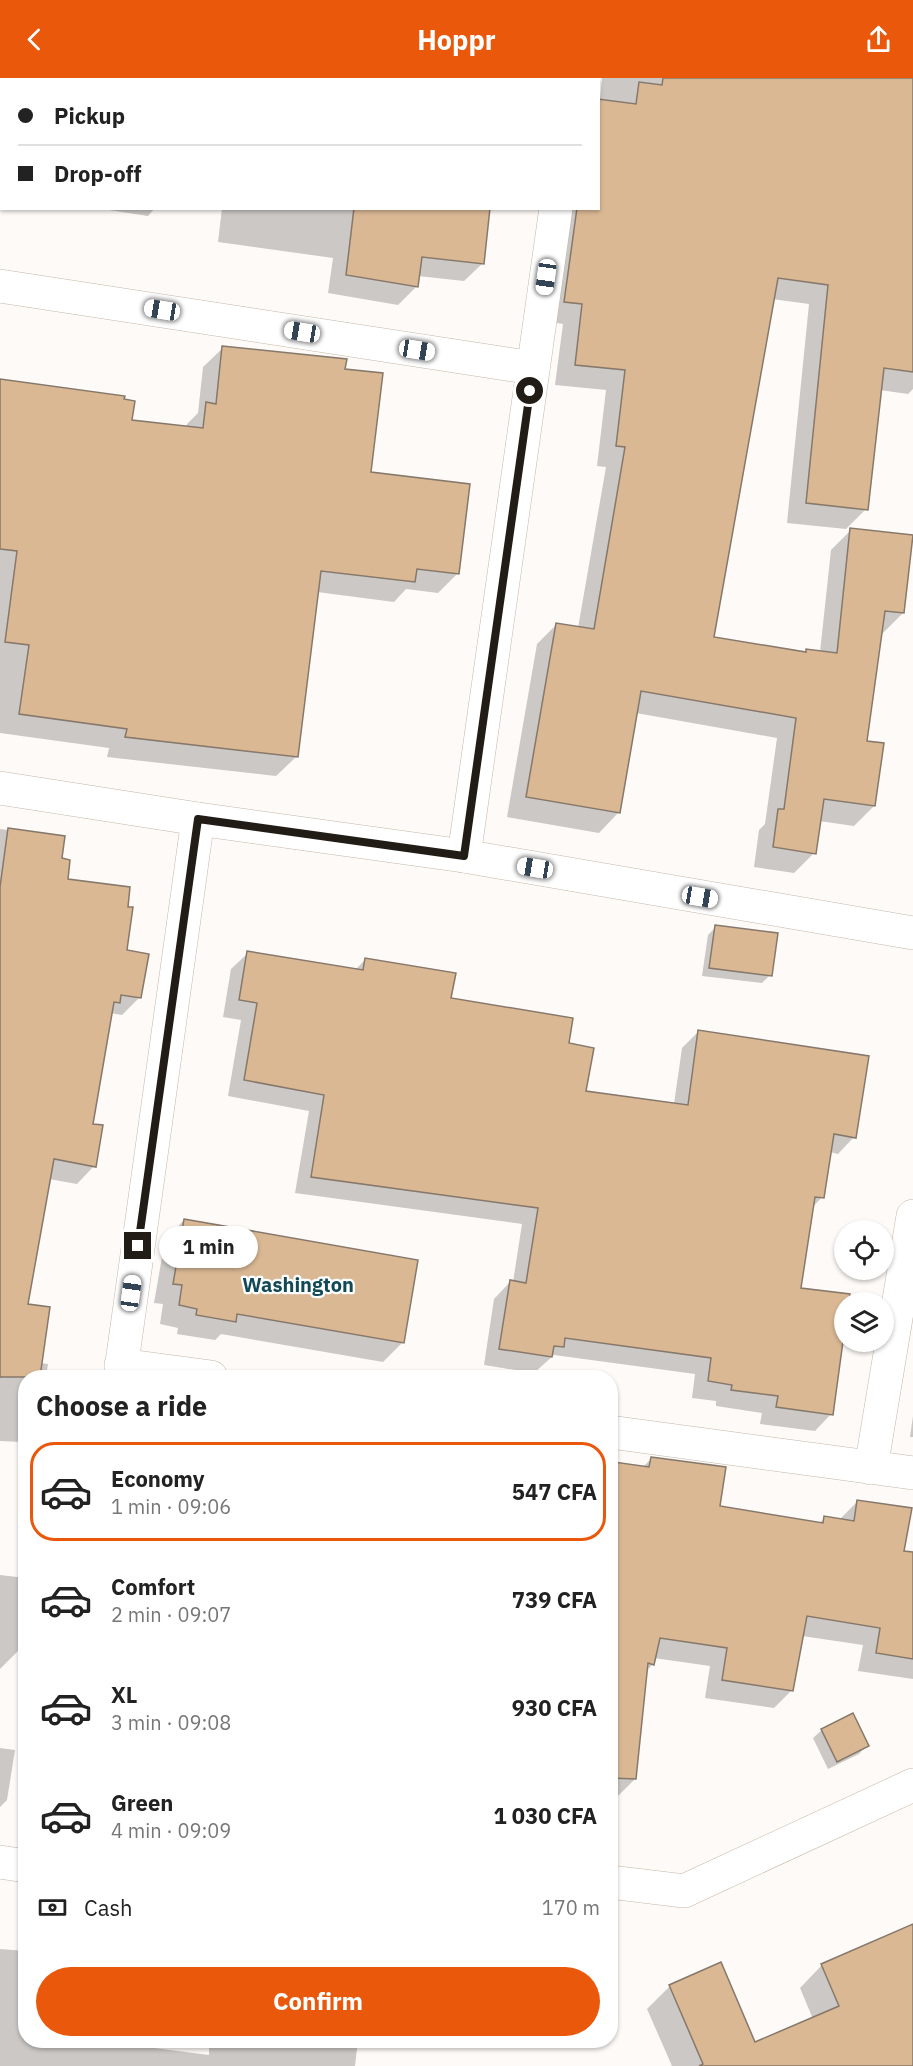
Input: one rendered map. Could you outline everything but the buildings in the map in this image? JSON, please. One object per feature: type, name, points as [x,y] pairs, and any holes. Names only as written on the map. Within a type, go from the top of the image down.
[{"type":"street","points":[[464,856],[556,210]]},
{"type":"street","points":[[0,286],[533,368]]},
{"type":"street","points":[[0,788],[198,819],[464,856],[913,933]]},
{"type":"street","points":[[121,1370],[198,819]]},
{"type":"street","points":[[871,1468],[913,1216]]},
{"type":"street","points":[[618,1433],[913,1473]]},
{"type":"street","points":[[618,1883],[684,1891],[913,1785]]},
{"type":"street","points":[[0,1862],[18,1865]]},
{"type":"district","name":"Washington","points":[[298,1284]]},
{"type":"route","points":[[138,1246],[198,819],[464,856],[530,391]]}]
